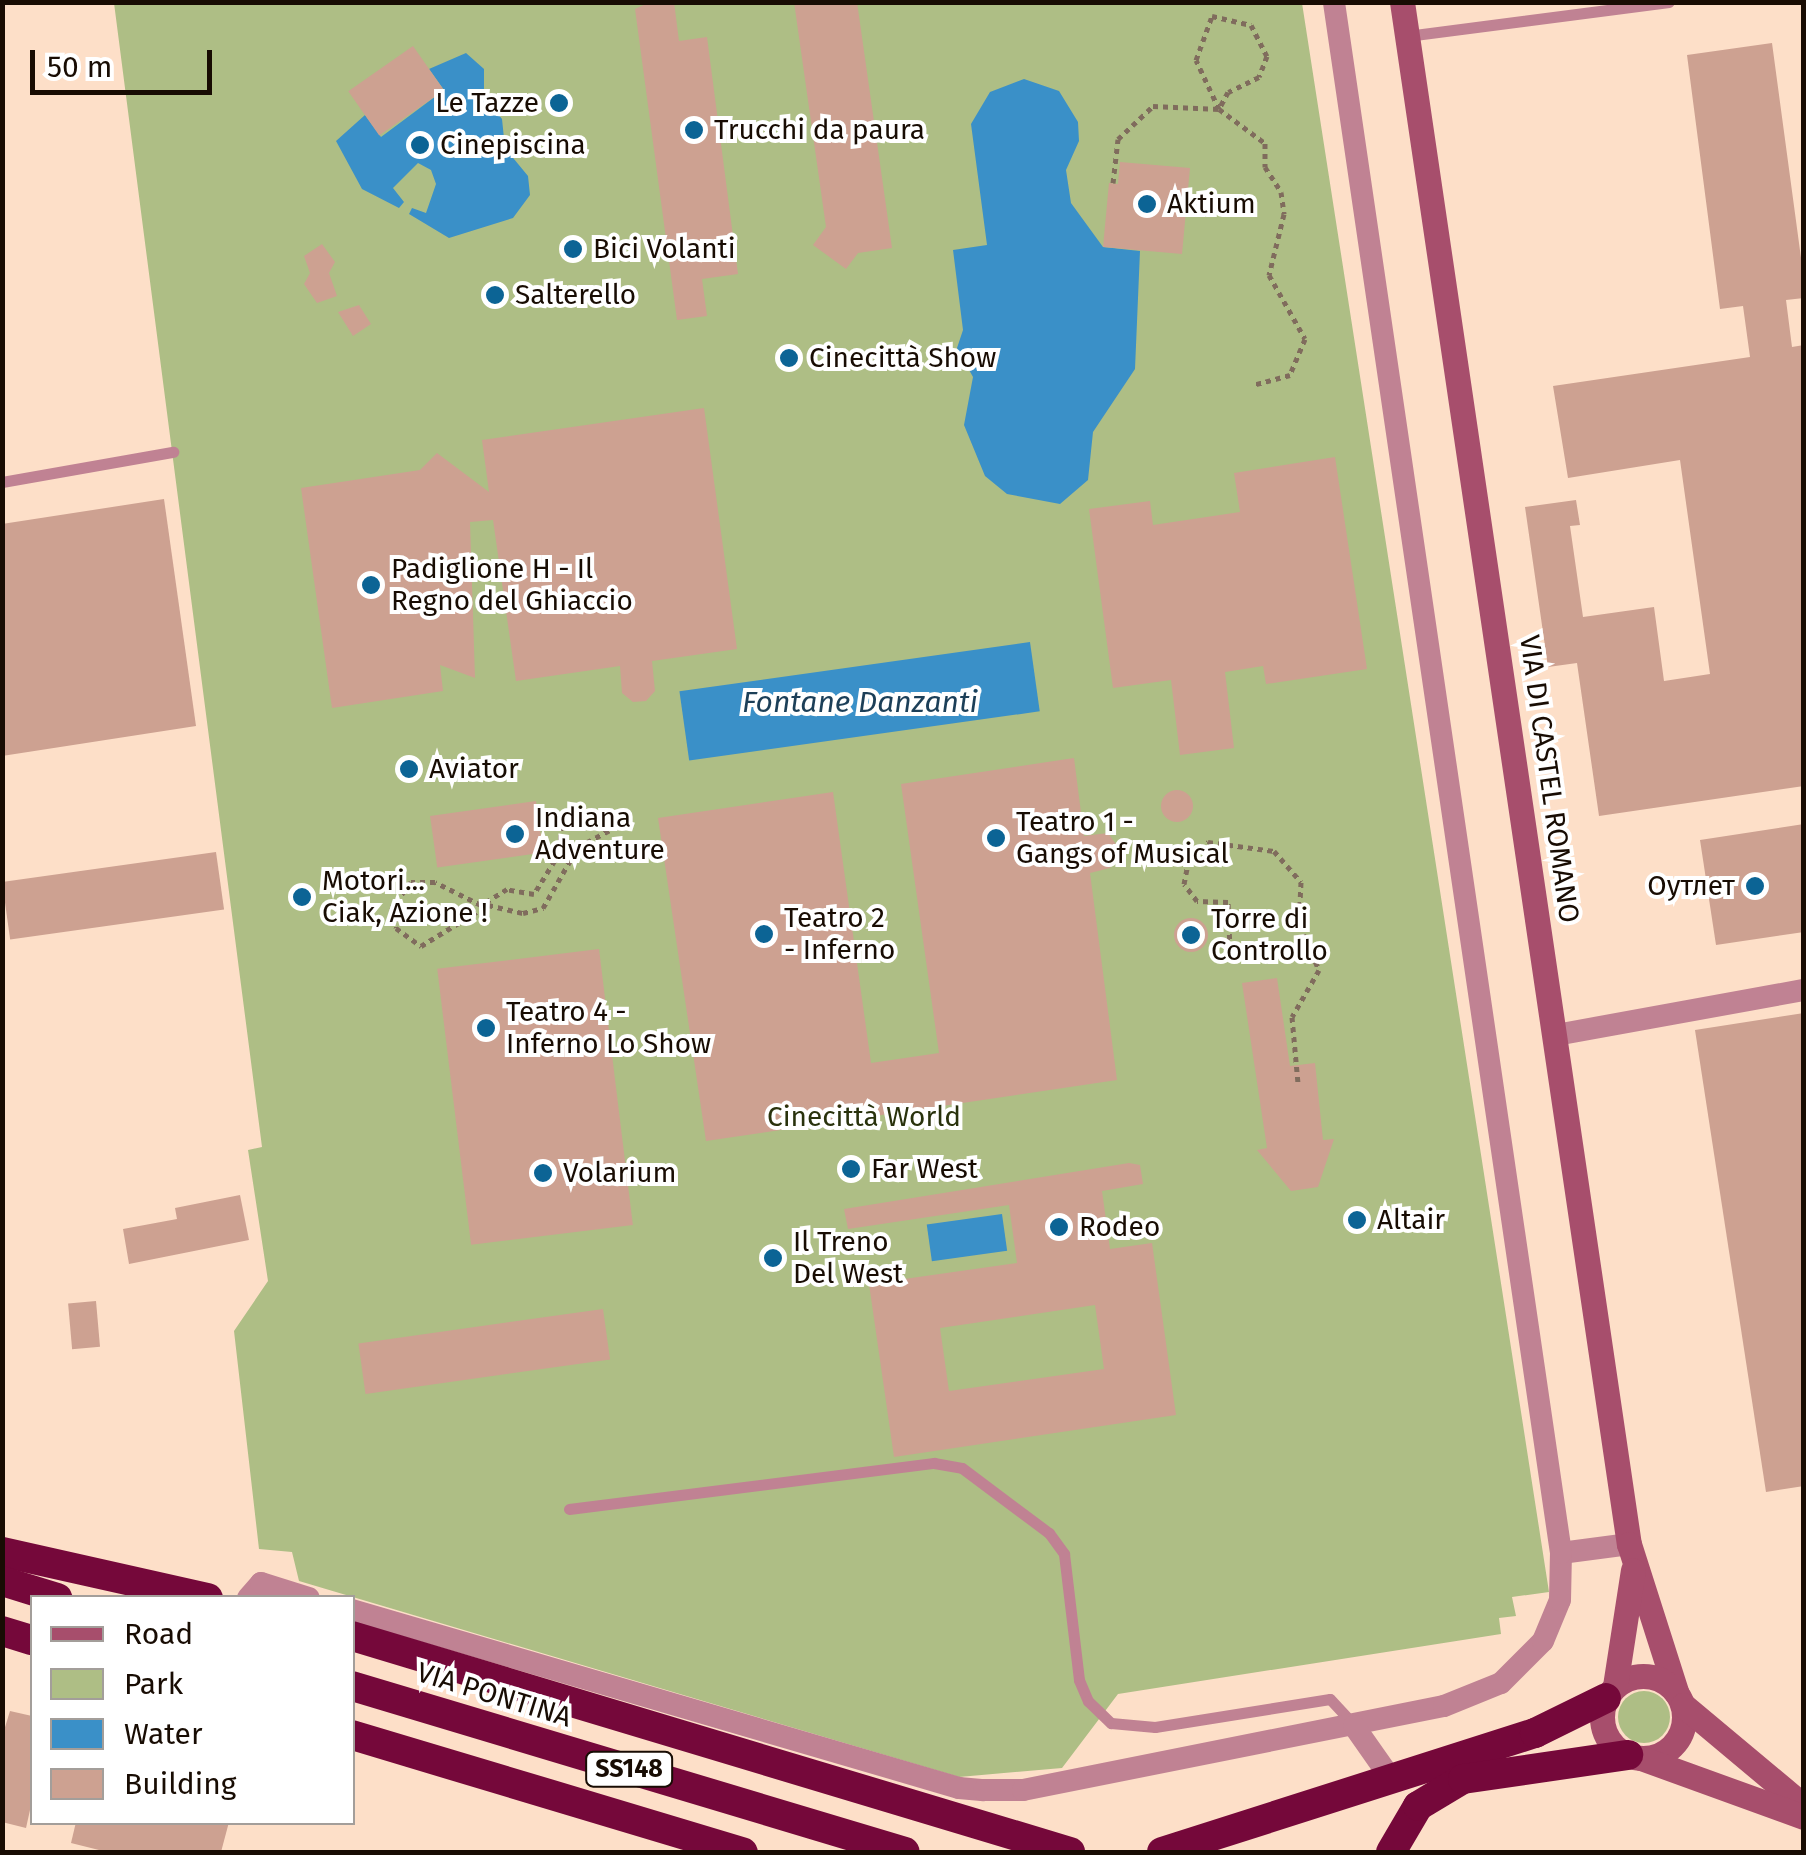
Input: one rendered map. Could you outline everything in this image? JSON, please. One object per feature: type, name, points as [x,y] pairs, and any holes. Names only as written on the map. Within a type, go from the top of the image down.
[{"type":"highway","points":[[2,1552],[195,1595]]},
{"type":"highway","points":[[2,1581],[47,1595]]},
{"type":"highway","points":[[2,1630],[30,1639]]},
{"type":"highway","points":[[355,1637],[1070,1852]]},
{"type":"highway","name":"VIA PONTINA","points":[[355,1687],[905,1852]]},
{"type":"highway","points":[[1162,1852],[1535,1733],[1611,1692]]},
{"type":"highway","name":"SS148","points":[[355,1737],[743,1852]]},
{"type":"highway","points":[[1392,1852],[1418,1806],[1462,1779],[1635,1756]]},
{"type":"street","points":[[355,1611],[960,1788],[1023,1790],[1354,1726],[1465,1700],[1516,1673],[1555,1618],[1561,1553],[1334,2]]},
{"type":"street","name":"VIA DI CASTEL ROMANO","points":[[1402,2],[1631,1554],[1680,1700]]},
{"type":"street","points":[[1556,1035],[1804,990]]},
{"type":"street","points":[[1561,1553],[1631,1554]]},
{"type":"street","name":"VIA DI CASTEL ROMANO","points":[[1611,1692],[1631,1554]]},
{"type":"street","points":[[251,1595],[261,1584],[299,1595]]},
{"type":"street","points":[[1804,1806],[1680,1700],[1641,1675],[1611,1692],[1602,1724],[1635,1756],[1804,1816]]},
{"type":"street","points":[[1635,1756],[1675,1742],[1680,1700]]},
{"type":"street","points":[[1354,1726],[1392,1780]]},
{"type":"lane","points":[[1407,36],[1669,2]]},
{"type":"lane","points":[[2,482],[173,452]]},
{"type":"lane","points":[[569,1509],[934,1463],[962,1468],[1049,1533],[1064,1554],[1079,1680],[1088,1701],[1111,1723],[1154,1727],[1330,1700],[1354,1726]]},
{"type":"path","points":[[1219,109],[1228,92],[1259,77],[1267,56],[1251,25],[1226,16],[1212,16],[1196,60],[1219,109],[1265,143],[1265,167],[1282,192],[1284,214],[1269,275],[1305,339],[1290,375],[1252,385]]},
{"type":"path","points":[[1113,183],[1118,140],[1138,114],[1170,103],[1219,109]]},
{"type":"path","points":[[551,826],[561,824],[564,832],[560,852],[534,894],[507,889],[481,905],[435,882],[411,882],[392,907],[396,928],[422,946],[488,905],[523,912],[543,908],[578,847],[612,828]]},
{"type":"path","points":[[1230,950],[1228,902],[1197,901],[1182,873],[1198,846],[1235,845],[1274,851],[1301,882],[1300,925],[1318,970],[1292,1017],[1298,1083]]},
{"type":"green space","name":"Cinecittà World","points":[[114,3],[1302,3],[1549,1592],[1512,1597],[1516,1616],[1499,1618],[1501,1634],[1118,1694],[1062,1768],[959,1777],[299,1581],[292,1552],[259,1549],[234,1331],[268,1281],[248,1150],[262,1147]]},
{"type":"green space","points":[[1644,1691],[1662,1699],[1670,1717],[1662,1735],[1644,1743],[1626,1735],[1618,1717],[1626,1699]]},
{"type":"water","name":"Cinepiscina","points":[[466,53],[484,69],[484,96],[502,119],[505,148],[528,176],[530,195],[513,218],[449,238],[409,214],[412,208],[426,213],[436,184],[431,170],[418,163],[393,188],[404,202],[399,208],[362,189],[336,141],[365,115],[381,137],[444,90],[429,69]]},
{"type":"water","points":[[1024,79],[1059,91],[1078,122],[1079,141],[1066,170],[1071,203],[1103,247],[1140,251],[1135,369],[1093,432],[1088,480],[1060,504],[1007,494],[985,476],[964,425],[973,377],[957,348],[963,330],[953,250],[987,245],[971,124],[990,92]]},
{"type":"water","name":"Fontane Danzanti","points":[[1030,642],[1040,711],[689,761],[679,691]]},
{"type":"water","points":[[1002,1214],[1007,1251],[932,1261],[927,1225]]},
{"type":"building","points":[[650,2],[674,2],[679,41],[707,37],[738,274],[702,279],[707,316],[677,320],[635,9]]},
{"type":"building","points":[[794,2],[857,2],[892,248],[858,253],[846,269],[813,245],[826,227]]},
{"type":"building","points":[[1772,43],[1804,280],[1804,298],[1786,300],[1792,347],[1804,345],[1804,786],[1599,816],[1577,663],[1548,667],[1525,507],[1576,500],[1580,525],[1570,526],[1583,617],[1654,607],[1664,681],[1710,674],[1680,460],[1568,478],[1553,386],[1750,357],[1743,306],[1720,309],[1687,55]]},
{"type":"building","points":[[413,46],[444,90],[379,136],[348,91]]},
{"type":"building","name":"Aktium","points":[[1120,162],[1190,168],[1182,254],[1103,247],[1109,183],[1118,184]]},
{"type":"building","points":[[322,244],[335,262],[329,273],[337,296],[317,303],[304,284],[310,273],[304,256]]},
{"type":"building","points":[[359,305],[371,324],[353,336],[338,312]]},
{"type":"building","points":[[704,408],[737,649],[652,661],[655,691],[646,701],[633,702],[622,693],[620,666],[516,681],[493,520],[470,522],[475,678],[440,665],[443,691],[332,708],[301,488],[420,470],[437,453],[489,492],[482,440]]},
{"type":"building","points":[[1335,457],[1367,669],[1266,684],[1263,666],[1225,672],[1234,748],[1180,755],[1171,680],[1113,688],[1089,509],[1150,501],[1153,525],[1240,512],[1234,473]]},
{"type":"building","points":[[164,499],[196,726],[2,756],[2,524]]},
{"type":"building","points":[[1074,758],[1084,836],[1108,833],[1120,850],[1110,868],[1090,873],[1117,1080],[706,1141],[658,818],[833,792],[871,1063],[939,1053],[901,784]]},
{"type":"building","points":[[1177,790],[1189,794],[1193,806],[1189,818],[1177,822],[1165,818],[1161,806],[1165,794]]},
{"type":"building","name":"Indiana Adventure","points":[[536,801],[543,852],[437,867],[430,816]]},
{"type":"building","name":"Оутлет","points":[[1804,824],[1804,932],[1716,945],[1700,840]]},
{"type":"building","points":[[216,852],[224,909],[10,939],[2,882]]},
{"type":"building","name":"Torre di Controllo","points":[[1191,918],[1203,923],[1208,935],[1203,947],[1191,952],[1179,947],[1174,935],[1179,923]]},
{"type":"building","points":[[599,949],[633,1225],[471,1245],[437,969]]},
{"type":"building","points":[[1277,978],[1290,1066],[1315,1063],[1323,1140],[1334,1139],[1318,1187],[1291,1191],[1257,1150],[1267,1148],[1242,983]]},
{"type":"building","points":[[1804,1013],[1804,1486],[1766,1492],[1695,1030]]},
{"type":"building","points":[[1129,1163],[1140,1165],[1143,1184],[1102,1191],[1110,1249],[1152,1243],[1176,1415],[894,1457],[869,1284],[1017,1263],[1009,1205],[848,1229],[844,1209]],"holes":[[[1095,1305],[1104,1369],[949,1391],[940,1328]]]},
{"type":"building","points":[[240,1195],[249,1240],[129,1264],[123,1229],[177,1219],[175,1208]]},
{"type":"building","points":[[96,1301],[100,1347],[72,1349],[68,1303]]},
{"type":"building","points":[[603,1309],[610,1360],[366,1394],[358,1343]]},
{"type":"building","points":[[10,1711],[30,1716],[30,1810],[26,1828],[2,1822],[2,1737]]},
{"type":"building","points":[[75,1825],[228,1825],[221,1852],[107,1852],[71,1843]]},
{"type":"place","name":"Le Tazze","points":[[559,103]]},
{"type":"place","name":"Trucchi da paura","points":[[694,130]]},
{"type":"place","name":"Cinepiscina","points":[[420,145]]},
{"type":"place","name":"Aktium","points":[[1147,204]]},
{"type":"place","name":"Bici Volanti","points":[[573,249]]},
{"type":"place","name":"Salterello","points":[[495,295]]},
{"type":"place","name":"Cinecittà Show","points":[[789,358]]},
{"type":"place","name":"Padiglione H - Il Regno del Ghiaccio","points":[[371,585]]},
{"type":"place","name":"Aviator","points":[[409,769]]},
{"type":"place","name":"Indiana Adventure","points":[[515,834]]},
{"type":"place","name":"Teatro 1 - Gangs of Musical","points":[[996,838]]},
{"type":"place","name":"Оутлет","points":[[1755,886]]},
{"type":"place","name":"Motori... Ciak, Azione !","points":[[302,897]]},
{"type":"place","name":"Teatro 2 - Inferno","points":[[764,934]]},
{"type":"place","name":"Torre di Controllo","points":[[1191,935]]},
{"type":"place","name":"Teatro 4 - Inferno Lo Show","points":[[486,1028]]},
{"type":"place","name":"Far West","points":[[851,1169]]},
{"type":"place","name":"Volarium","points":[[543,1173]]},
{"type":"place","name":"Altair","points":[[1357,1220]]},
{"type":"place","name":"Rodeo","points":[[1059,1227]]},
{"type":"place","name":"Il Treno Del West","points":[[773,1258]]}]
